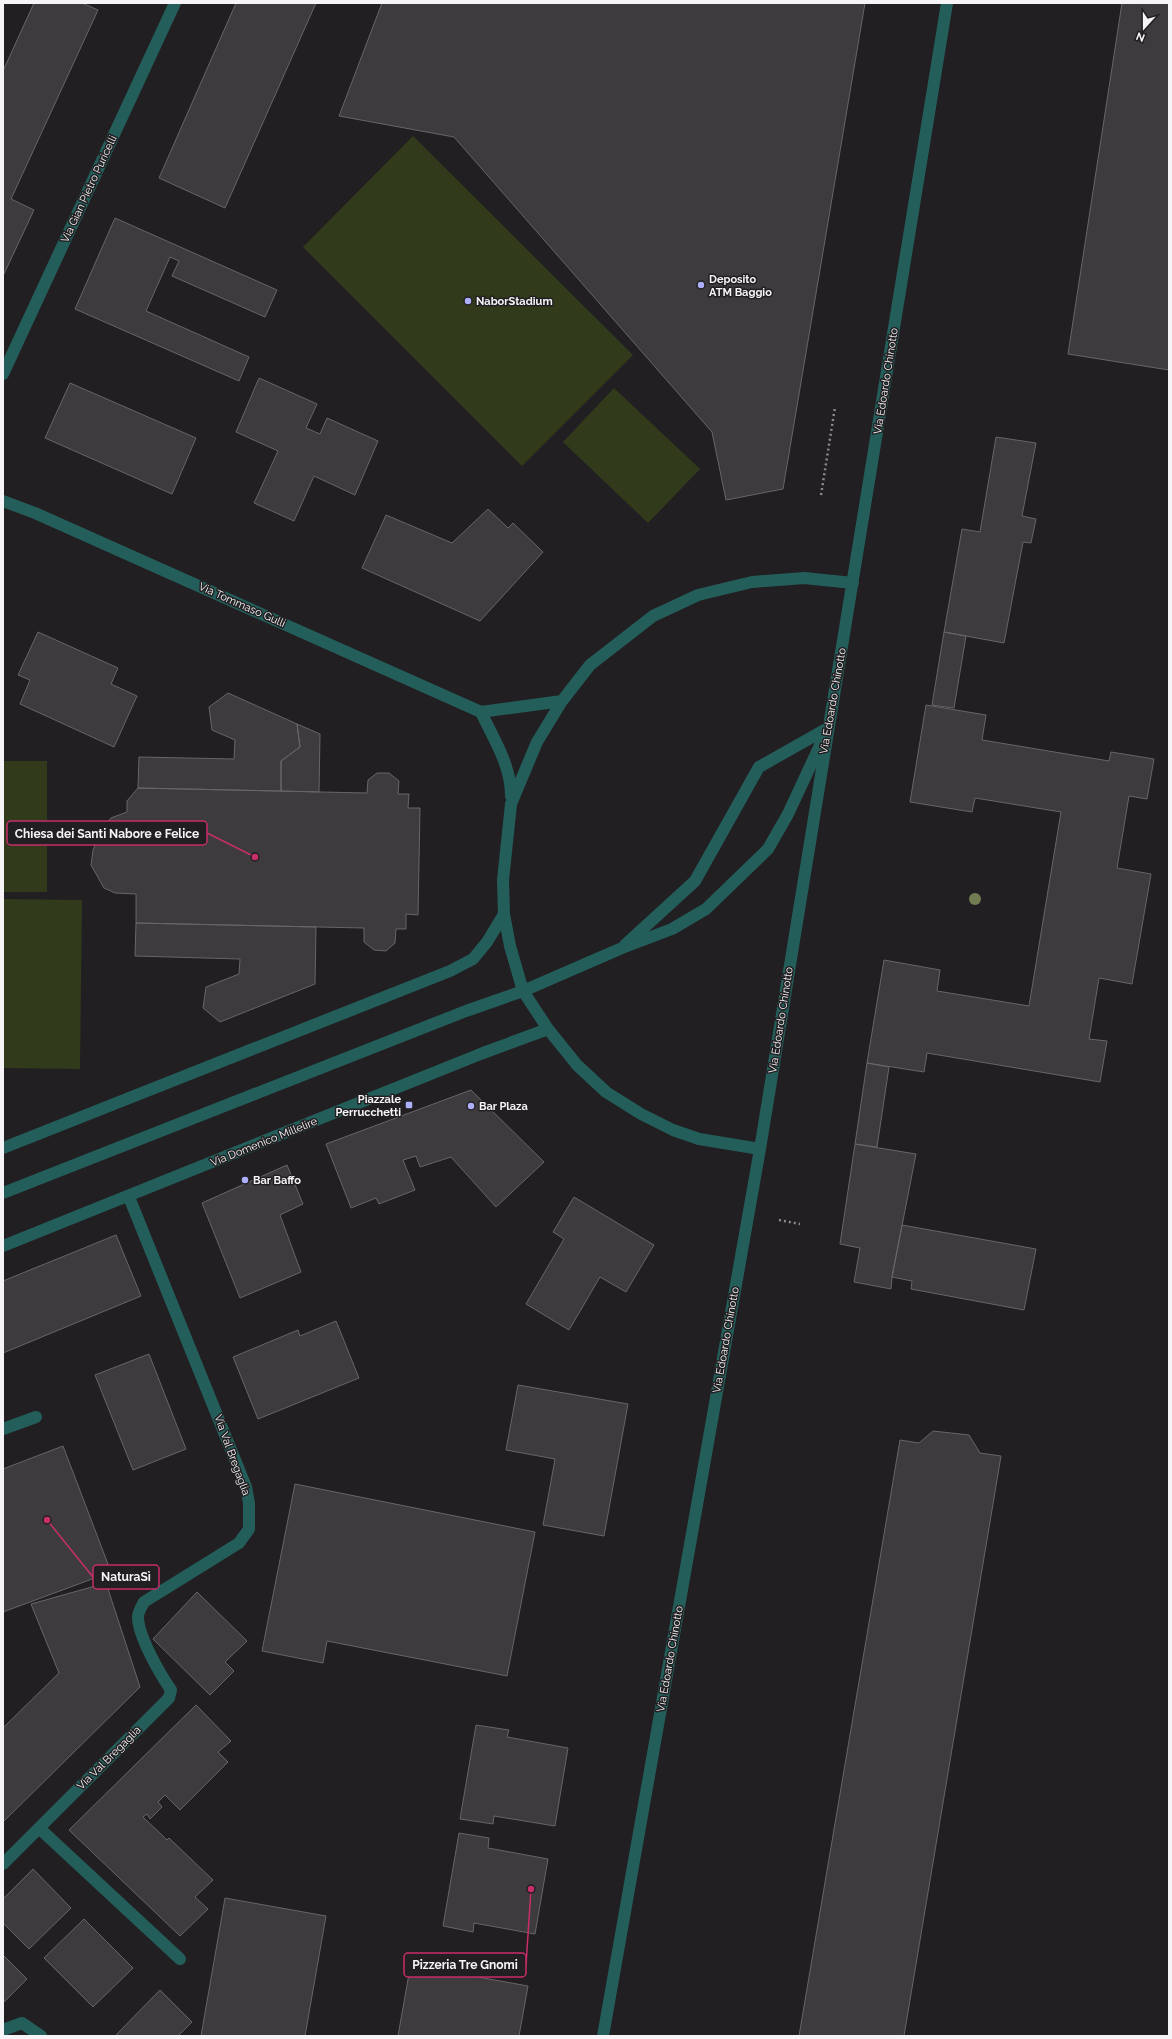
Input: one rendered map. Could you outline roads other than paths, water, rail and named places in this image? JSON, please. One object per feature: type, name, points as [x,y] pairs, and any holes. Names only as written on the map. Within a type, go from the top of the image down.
[{"type":"street","name":"Via Gian Pietro Puricelli","points":[[3,374],[175,3]]},
{"type":"street","name":"Via Edoardo Chinotto","points":[[603,2036],[760,1149],[947,3]]},
{"type":"street","name":"Via Tommaso Gulli","points":[[3,501],[35,513],[481,712]]},
{"type":"street","points":[[511,804],[537,742],[562,702],[590,666],[653,616],[698,595],[752,582],[804,578],[853,583]]},
{"type":"street","points":[[562,702],[481,712],[507,766],[511,780],[511,804],[503,880],[504,914],[510,946],[523,991],[548,1029],[576,1064],[606,1092],[641,1114],[673,1130],[699,1139],[760,1149]]},
{"type":"street","points":[[622,948],[651,919],[695,881],[759,767],[828,728]]},
{"type":"street","points":[[3,1193],[466,1011],[523,991],[622,948],[672,929],[706,909],[768,849],[788,814],[828,728]]},
{"type":"street","points":[[3,1148],[450,971],[473,959],[487,942],[504,914]]},
{"type":"street","name":"Via Domenico Millelire","points":[[3,1246],[483,1053],[548,1029]]},
{"type":"street","name":"Via Val Bregaglia","points":[[3,1864],[169,1698],[171,1690],[154,1664],[141,1630],[138,1616],[144,1602],[239,1543],[249,1529],[249,1503],[246,1487],[130,1196]]},
{"type":"street","points":[[3,1429],[36,1417]]},
{"type":"street","points":[[39,1828],[180,1959]]},
{"type":"street","points":[[3,2030],[22,2023],[41,2036]]},
{"type":"place","name":"Deposito ATM Baggio","points":[[701,285]]},
{"type":"place","name":"NaborStadium","points":[[468,301]]},
{"type":"place","name":"Chiesa dei Santi Nabore e Felice","points":[[255,857]]},
{"type":"place","name":"Piazzale Perrucchetti","points":[[409,1105]]},
{"type":"place","name":"Bar Plaza","points":[[471,1106]]},
{"type":"place","name":"Bar Baffo","points":[[245,1180]]},
{"type":"place","name":"NaturaSì","points":[[47,1520]]},
{"type":"place","name":"Pizzeria Tre Gnomi","points":[[531,1889]]}]
